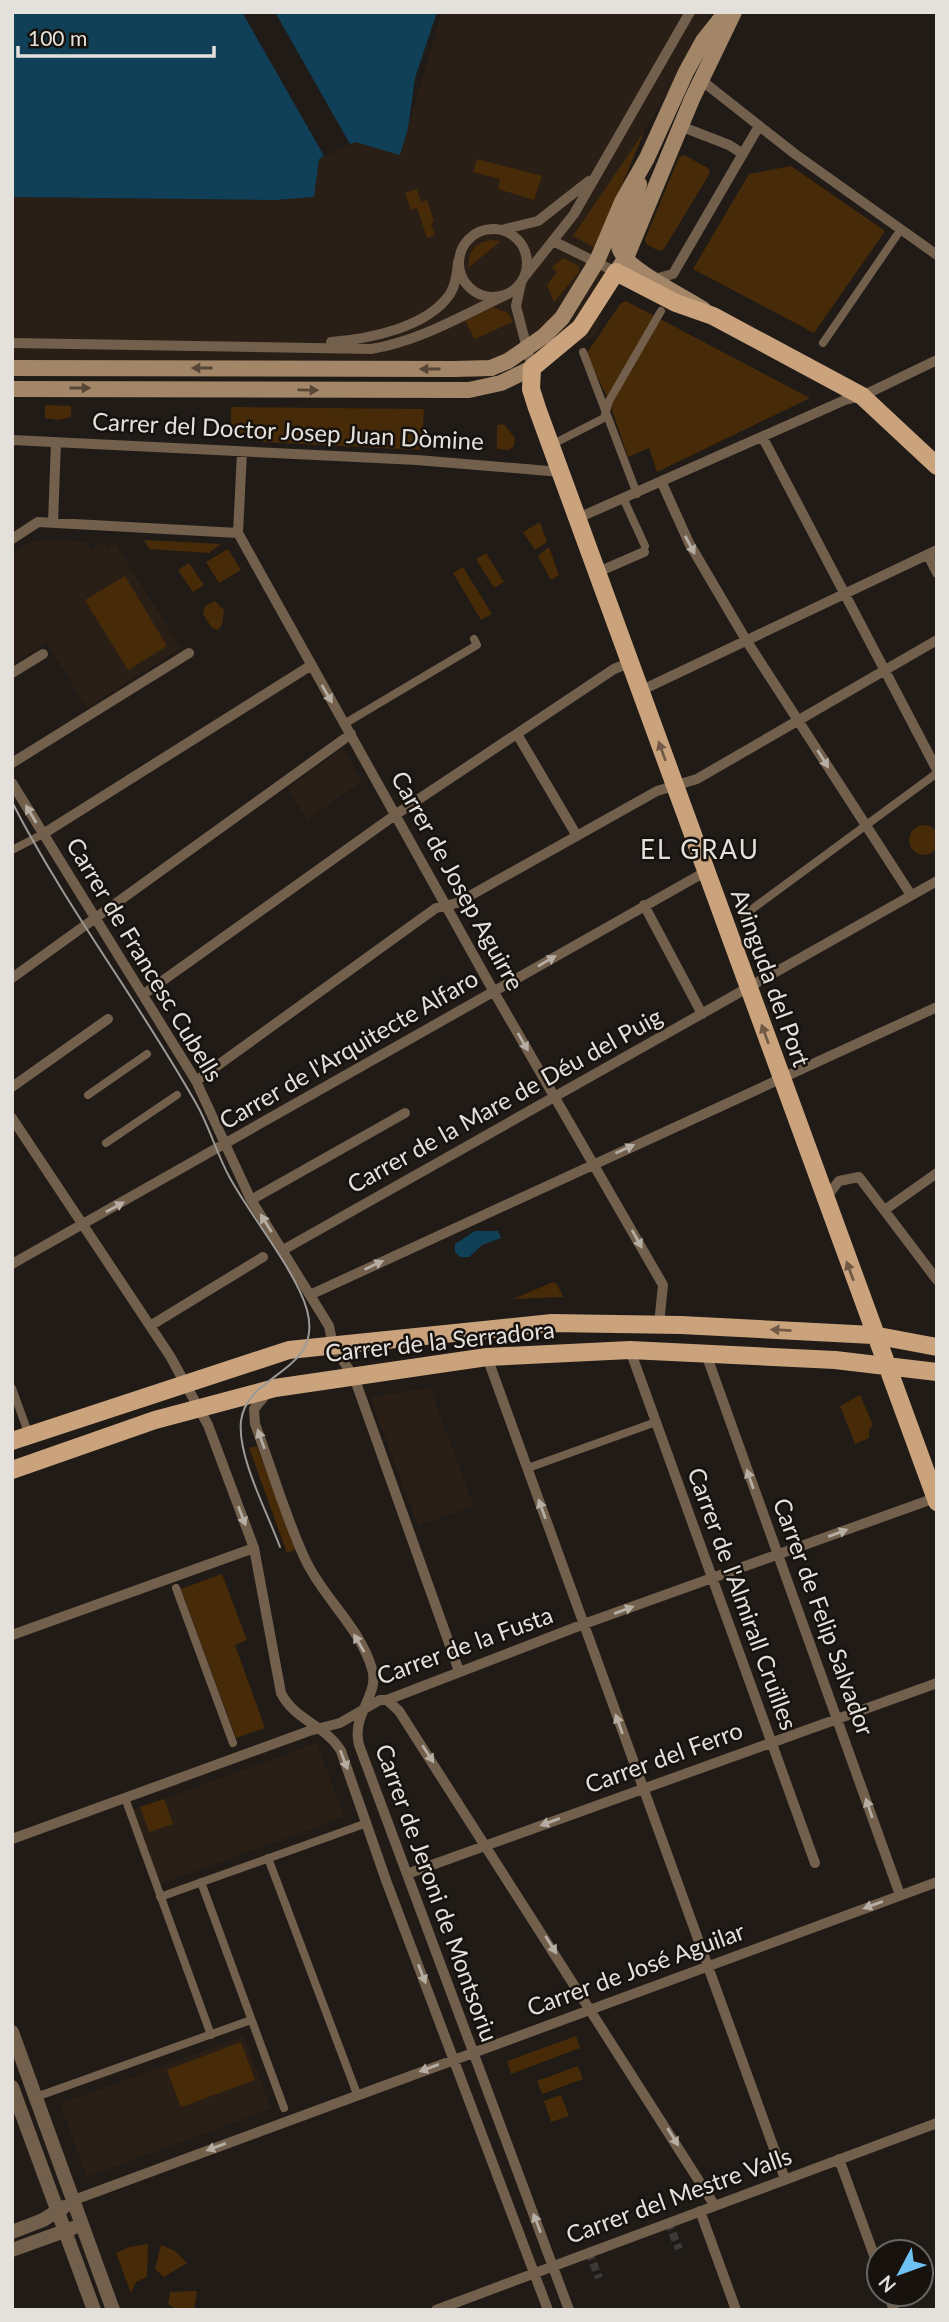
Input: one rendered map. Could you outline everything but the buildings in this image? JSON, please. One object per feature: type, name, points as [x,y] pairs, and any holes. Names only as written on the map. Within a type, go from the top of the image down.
[{"type":"main road","points":[[498,366],[527,349],[562,318],[597,261],[622,202],[647,158],[703,41],[726,12]]},
{"type":"main road","points":[[12,368],[382,370],[498,366],[528,377],[580,328],[621,265],[680,126],[734,12]]},
{"type":"main road","points":[[621,265],[620,240],[647,158]]},
{"type":"main road","points":[[621,265],[654,279],[713,316],[862,396],[937,466]]},
{"type":"main road","points":[[621,265],[676,303],[713,316]]},
{"type":"main road","name":"Carrer del Doctor Josep Juan Dòmine","points":[[12,389],[439,391],[469,390],[528,377]]},
{"type":"main road","name":"Avinguda del Port","points":[[528,377],[873,1335],[936,1500]]},
{"type":"main road","name":"Carrer de la Serradora","points":[[21,1438],[289,1350],[552,1323],[659,1324],[873,1335],[937,1347]]},
{"type":"main road","name":"Carrer de la Serradora","points":[[12,1470],[200,1407],[275,1388],[323,1378],[354,1377],[487,1357],[630,1350],[886,1364],[937,1372]]},
{"type":"street","points":[[12,343],[371,349],[396,345],[508,294],[574,214],[690,12]]},
{"type":"street","points":[[701,80],[898,233],[937,255]]},
{"type":"street","points":[[680,126],[729,145],[743,154]]},
{"type":"street","points":[[654,279],[673,274],[759,126]]},
{"type":"street","points":[[265,346],[335,342],[396,328],[430,311],[449,296],[460,252],[471,235],[490,228],[528,226],[538,221],[572,197],[604,163]]},
{"type":"street","points":[[500,229],[511,233],[526,252],[523,279]]},
{"type":"street","points":[[823,343],[898,233]]},
{"type":"street","points":[[553,241],[597,261],[621,265]]},
{"type":"street","points":[[458,262],[460,274],[474,292],[485,297],[508,294]]},
{"type":"street","name":"Avinguda del Port","points":[[523,279],[516,306],[527,349],[528,377]]},
{"type":"street","points":[[551,446],[604,418],[609,401],[661,311]]},
{"type":"street","points":[[583,352],[636,494]]},
{"type":"street","points":[[578,518],[845,400],[862,396],[937,360]]},
{"type":"street","points":[[744,915],[937,771],[763,438]]},
{"type":"street","name":"Carrer del Doctor Josep Juan Dòmine","points":[[12,440],[429,461],[561,472]]},
{"type":"street","points":[[53,522],[56,442]]},
{"type":"street","points":[[12,539],[38,522],[237,533],[242,452]]},
{"type":"street","points":[[662,483],[689,543],[746,640],[911,895]]},
{"type":"street","points":[[597,572],[645,549],[624,499]]},
{"type":"street","name":"Carrer de Josep Aguirre","points":[[237,533],[494,992],[663,1285],[659,1324]]},
{"type":"street","points":[[640,691],[932,552],[937,573]]},
{"type":"street","points":[[344,723],[477,645],[474,639]]},
{"type":"street","points":[[196,1081],[436,908],[457,904],[657,791],[697,779],[937,640]]},
{"type":"street","points":[[12,763],[189,653]]},
{"type":"street","points":[[12,673],[43,654]]},
{"type":"street","points":[[144,994],[395,815],[614,669],[629,663]]},
{"type":"street","points":[[12,850],[43,834],[310,666]]},
{"type":"street","points":[[12,978],[351,734]]},
{"type":"street","points":[[517,734],[577,836]]},
{"type":"street","name":"Carrer de Francesc Cubells","points":[[12,783],[196,1081],[251,1200],[312,1294],[329,1326],[333,1346],[354,1377],[459,1671]]},
{"type":"street","name":"Carrer de l'Arquitecte Alfaro","points":[[12,1264],[705,872]]},
{"type":"street","name":"Carrer de la Mare de Déu del Puig","points":[[282,1250],[937,881]]},
{"type":"street","points":[[644,905],[702,1014]]},
{"type":"street","points":[[312,1294],[937,1007]]},
{"type":"street","points":[[12,1087],[108,1019]]},
{"type":"street","points":[[88,1095],[147,1054]]},
{"type":"street","points":[[106,1143],[177,1095]]},
{"type":"street","points":[[251,1200],[405,1113]]},
{"type":"street","name":"Carrer de Jeroni de Montsoriu","points":[[12,1118],[150,1325],[200,1407],[254,1548],[281,1693],[293,1711],[328,1732],[341,1751],[548,2310]]},
{"type":"street","points":[[886,1209],[936,1173]]},
{"type":"street","points":[[824,1200],[839,1181],[859,1177],[886,1209],[937,1280]]},
{"type":"street","points":[[150,1325],[263,1258]]},
{"type":"street","name":"Carrer de l'Almirall Cruïlles","points":[[630,1350],[815,1863]]},
{"type":"street","name":"Carrer de Felip Salvador","points":[[706,1354],[900,1895]]},
{"type":"street","points":[[487,1357],[785,2179]]},
{"type":"street","points":[[12,1388],[21,1438]]},
{"type":"street","name":"Carrer de Jeroni de Montsoriu","points":[[275,1388],[259,1400],[254,1409],[255,1424],[306,1561],[363,1646],[374,1671],[371,1693],[361,1711],[356,1733],[359,1745],[569,2310]]},
{"type":"street","points":[[528,1468],[656,1422]]},
{"type":"street","name":"Carrer de la Fusta","points":[[12,1839],[340,1723],[380,1700],[387,1700],[583,1624],[936,1500]]},
{"type":"street","points":[[12,1635],[254,1548]]},
{"type":"street","points":[[176,1588],[233,1743]]},
{"type":"street","name":"Carrer del Ferro","points":[[407,1874],[937,1683]]},
{"type":"street","points":[[387,1700],[400,1711],[488,1845],[715,2206]]},
{"type":"street","points":[[125,1798],[211,2035]]},
{"type":"street","points":[[160,1897],[367,1823]]},
{"type":"street","points":[[268,1858],[356,2094]]},
{"type":"street","points":[[201,1882],[284,2108]]},
{"type":"street","name":"Carrer de José Aguilar","points":[[74,2200],[937,1882]]},
{"type":"street","points":[[36,2097],[251,2021]]},
{"type":"street","points":[[12,2032],[113,2310]]},
{"type":"street","points":[[12,2087],[94,2310]]},
{"type":"street","name":"Carrer del Mestre Valls","points":[[436,2310],[937,2123]]},
{"type":"street","points":[[839,2159],[868,2238]]},
{"type":"street","points":[[12,2231],[58,2211],[74,2200]]},
{"type":"street","points":[[700,2211],[736,2310]]},
{"type":"street","points":[[12,2250],[82,2225]]},
{"type":"shaded area","points":[[442,12],[711,12],[686,63],[634,147],[597,336],[484,378],[352,369],[12,364],[12,197],[275,200],[314,197],[319,159],[355,142],[400,154]]},
{"type":"shaded area","points":[[645,130],[595,248],[573,236]]},
{"type":"shaded area","points":[[684,155],[708,168],[710,173],[664,249],[659,251],[646,244],[645,239],[679,157]]},
{"type":"shaded area","points":[[477,159],[542,176],[534,200],[498,189],[500,179],[473,172]]},
{"type":"shaded area","points":[[791,166],[885,231],[814,333],[693,269],[749,174]]},
{"type":"shaded area","points":[[417,189],[421,202],[427,200],[434,222],[431,224],[435,235],[427,238],[417,208],[411,210],[405,193]]},
{"type":"shaded area","points":[[491,240],[501,241],[468,268],[469,257],[474,249]]},
{"type":"shaded area","points":[[563,258],[579,266],[579,272],[554,302],[547,285],[557,272],[552,267]]},
{"type":"shaded area","points":[[626,301],[810,398],[657,472],[649,448],[628,457],[609,401],[586,354],[621,303]]},
{"type":"shaded area","points":[[493,307],[508,313],[513,322],[475,339],[465,321]]},
{"type":"shaded area","points":[[45,405],[71,406],[71,417],[58,420],[45,418]]},
{"type":"shaded area","points":[[231,407],[424,409],[422,447],[420,450],[263,442],[262,436],[240,436],[240,430],[231,430]]},
{"type":"shaded area","points":[[504,424],[515,438],[514,446],[509,450],[497,449],[497,425]]},
{"type":"shaded area","points":[[540,522],[547,542],[535,550],[523,532]]},
{"type":"shaded area","points":[[44,539],[87,542],[92,549],[103,542],[108,548],[115,543],[181,648],[87,708],[47,643],[12,665],[12,554],[30,543]]},
{"type":"shaded area","points":[[144,540],[221,544],[209,553],[149,549]]},
{"type":"shaded area","points":[[549,547],[559,575],[551,580],[538,556]]},
{"type":"shaded area","points":[[228,549],[241,570],[219,583],[206,562]]},
{"type":"shaded area","points":[[486,553],[504,582],[494,588],[476,559]]},
{"type":"shaded area","points":[[189,563],[204,585],[193,592],[178,570]]},
{"type":"shaded area","points":[[463,567],[492,614],[481,620],[453,573]]},
{"type":"shaded area","points":[[125,576],[167,646],[128,670],[85,600]]},
{"type":"shaded area","points":[[215,601],[224,610],[222,625],[218,630],[212,628],[203,614],[205,606]]},
{"type":"shaded area","points":[[343,749],[362,781],[307,820],[288,788]]},
{"type":"shaded area","points":[[924,825],[935,829],[939,840],[935,851],[924,855],[913,851],[909,840],[913,829]]},
{"type":"shaded area","points":[[553,1282],[557,1284],[563,1297],[513,1299]]},
{"type":"shaded area","points":[[430,1388],[474,1506],[418,1526],[370,1397]]},
{"type":"shaded area","points":[[860,1395],[873,1425],[869,1430],[869,1438],[855,1444],[840,1406]]},
{"type":"shaded area","points":[[257,1446],[295,1550],[287,1553],[249,1448]]},
{"type":"shaded area","points":[[222,1574],[247,1640],[235,1645],[265,1728],[236,1738],[181,1589]]},
{"type":"shaded area","points":[[317,1743],[344,1817],[160,1884],[133,1810]]},
{"type":"shaded area","points":[[164,1799],[173,1824],[149,1832],[140,1807]]},
{"type":"shaded area","points":[[244,2036],[271,2109],[87,2177],[60,2104]]},
{"type":"shaded area","points":[[576,2036],[580,2048],[511,2074],[507,2061]]},
{"type":"shaded area","points":[[241,2042],[255,2080],[181,2107],[167,2070]]},
{"type":"shaded area","points":[[578,2066],[583,2079],[542,2094],[537,2081]]},
{"type":"shaded area","points":[[561,2095],[569,2116],[551,2122],[544,2101]]},
{"type":"shaded area","points":[[148,2244],[147,2277],[136,2282],[131,2293],[116,2253],[129,2247]]},
{"type":"shaded area","points":[[161,2245],[175,2251],[187,2263],[164,2277],[155,2269]]},
{"type":"shaded area","points":[[197,2291],[194,2310],[177,2310],[168,2304],[170,2292]]},
{"type":"water","points":[[12,12],[242,12],[324,156],[319,159],[314,197],[275,200],[12,197]]},
{"type":"water","points":[[275,12],[437,12],[415,78],[408,128],[400,155],[355,142],[350,144]]},
{"type":"water","points":[[475,1231],[498,1231],[501,1238],[482,1245],[469,1257],[460,1257],[455,1252],[455,1244]]},
{"type":"tunnel","points":[[668,2222],[679,2249]]},
{"type":"tunnel","points":[[589,2252],[599,2278]]},
{"type":"tram line","points":[[12,802],[79,917],[175,1067],[206,1123],[230,1178],[302,1295],[309,1331],[305,1347],[295,1360],[256,1392],[246,1405],[241,1421],[248,1468],[280,1547]]},
{"type":"district","name":"EL GRAU","points":[[700,850]]}]
